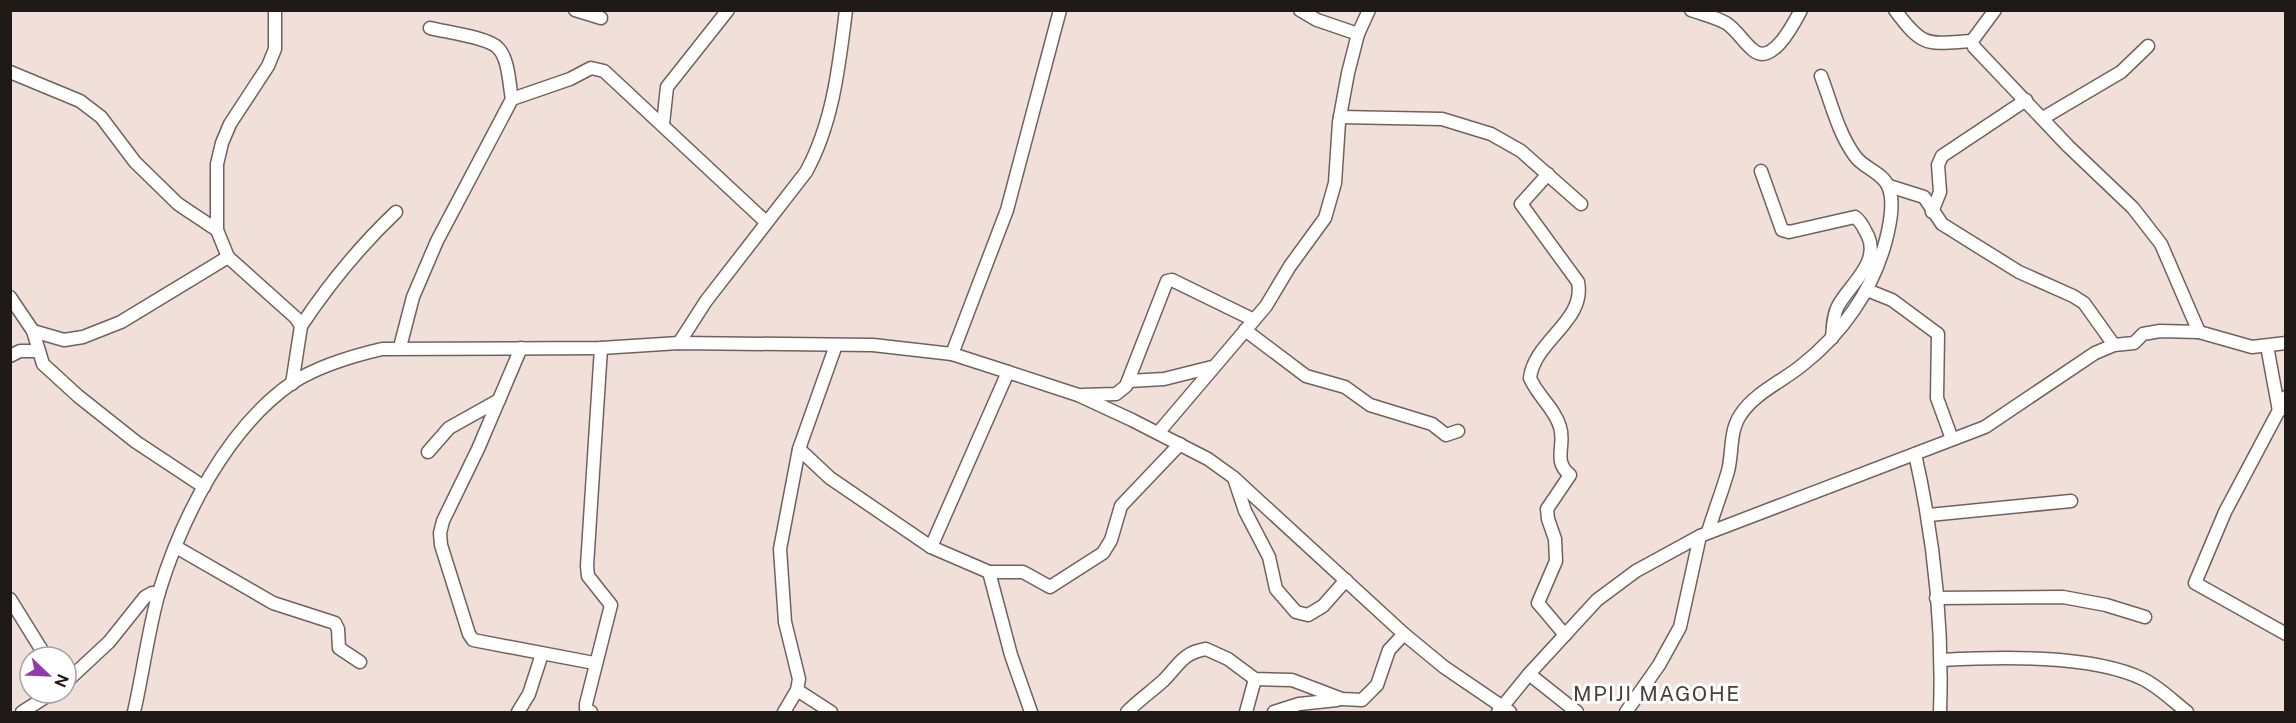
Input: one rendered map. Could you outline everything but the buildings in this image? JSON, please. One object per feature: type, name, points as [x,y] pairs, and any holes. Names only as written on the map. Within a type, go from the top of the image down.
[{"type":"street","points":[[275,10],[275,49],[268,66],[230,124],[222,143],[217,164],[217,230],[228,257],[296,318],[301,326]]},
{"type":"street","points":[[575,10],[601,18]]},
{"type":"street","points":[[663,124],[667,87],[728,10]]},
{"type":"street","points":[[679,343],[706,301],[806,172],[825,130],[846,10]]},
{"type":"street","points":[[952,354],[1007,210],[1060,10]]},
{"type":"street","points":[[1300,10],[1320,15],[1358,34]]},
{"type":"street","points":[[1158,433],[1254,320],[1330,208],[1340,117],[1358,34],[1369,10]]},
{"type":"street","points":[[1690,10],[1728,24],[1754,52],[1763,54],[1770,52],[1785,38],[1801,10]]},
{"type":"street","points":[[1895,10],[1923,42],[1934,44],[1972,41],[1995,10]]},
{"type":"street","points":[[400,347],[413,297],[437,241],[512,99],[503,57],[498,47],[488,42],[430,28]]},
{"type":"street","points":[[1972,41],[1974,47],[2133,208],[2161,244],[2199,332]]},
{"type":"street","points":[[2043,118],[2121,72],[2148,46]]},
{"type":"street","points":[[512,99],[597,68],[663,124],[766,222]]},
{"type":"street","points":[[10,72],[80,101],[101,117],[135,162],[149,176],[178,204],[217,230]]},
{"type":"street","points":[[1626,712],[1670,648],[1680,627],[1704,534],[1729,469],[1734,429],[1741,414],[1752,401],[1802,366],[1832,338],[1867,290],[1882,255],[1890,224],[1889,186],[1882,177],[1857,159],[1848,147],[1821,76]]},
{"type":"street","points":[[1932,212],[1940,192],[1938,165],[1942,156],[2026,100]]},
{"type":"street","points":[[1340,117],[1423,118],[1463,124],[1501,140],[1521,152],[1581,204]]},
{"type":"street","points":[[1761,171],[1782,230],[1789,232],[1855,218],[1861,222],[1872,244],[1867,266],[1835,312],[1832,338]]},
{"type":"street","points":[[1548,174],[1521,204],[1578,282],[1580,294],[1575,309],[1550,340],[1530,372],[1530,378],[1560,426],[1559,456],[1562,468],[1570,475],[1547,509],[1555,539],[1556,561],[1538,603],[1564,635]]},
{"type":"street","points":[[1889,186],[1907,189],[1924,197],[1942,224],[2019,272],[2084,303],[2114,345]]},
{"type":"street","points":[[292,384],[301,326],[335,276],[359,247],[396,212]]},
{"type":"street","points":[[33,331],[64,340],[83,337],[121,322],[228,257]]},
{"type":"street","points":[[1078,395],[1116,394],[1129,381],[1167,280],[1172,280],[1254,320]]},
{"type":"street","points":[[1867,290],[1892,300],[1938,334],[1937,398],[1952,440]]},
{"type":"street","points":[[10,297],[33,331],[43,364],[78,396],[136,442],[204,487]]},
{"type":"street","points":[[1245,330],[1306,376],[1345,387],[1370,405],[1432,424],[1446,435],[1458,431]]},
{"type":"street","points":[[134,712],[159,593],[176,548],[204,487],[227,449],[256,415],[292,384],[357,354],[400,347],[601,348],[679,343],[873,345],[952,354],[1078,395],[1180,444],[1233,477],[1404,634],[1444,668],[1503,711],[1529,674],[1598,600],[1636,571],[1704,534],[1985,426],[2095,353],[2114,345],[2134,343],[2143,334],[2160,331],[2199,332],[2242,346],[2286,343]]},
{"type":"street","points":[[784,712],[797,690],[796,662],[785,622],[779,570],[782,538],[799,449],[836,345]]},
{"type":"street","points":[[2267,346],[2279,411]]},
{"type":"street","points":[[521,348],[443,521],[440,533],[441,545],[469,634],[473,640],[594,663]]},
{"type":"street","points":[[587,712],[594,663],[610,605],[588,576],[587,566],[601,348]]},
{"type":"street","points":[[10,356],[20,351],[39,351]]},
{"type":"street","points":[[1129,381],[1164,379],[1212,367]]},
{"type":"street","points":[[931,547],[1008,372]]},
{"type":"street","points":[[2286,397],[2225,512],[2195,583],[2286,634]]},
{"type":"street","points":[[428,452],[449,428],[499,400]]},
{"type":"street","points":[[799,449],[830,478],[931,547],[989,572],[1023,572],[1050,587],[1103,553],[1111,540],[1121,506],[1180,444]]},
{"type":"street","points":[[1915,453],[1929,515],[1942,660],[1940,712]]},
{"type":"street","points":[[1233,477],[1245,511],[1269,557],[1276,589],[1296,612],[1308,615],[1323,606],[1346,580]]},
{"type":"street","points":[[1929,515],[2071,501]]},
{"type":"street","points":[[176,548],[273,603],[335,623],[338,629],[339,648],[360,662]]},
{"type":"street","points":[[989,572],[1011,655],[1030,712]]},
{"type":"street","points":[[78,671],[109,642],[146,597],[152,593],[159,593]]},
{"type":"street","points":[[1936,598],[2063,597],[2106,605],[2145,617]]},
{"type":"street","points":[[10,599],[39,645]]},
{"type":"street","points":[[1274,712],[1299,705],[1341,699],[1362,700],[1377,685],[1389,650],[1404,634]]},
{"type":"street","points":[[1127,712],[1150,689],[1164,680],[1178,661],[1197,651],[1215,651],[1255,679],[1292,680],[1341,699]]},
{"type":"street","points":[[518,712],[529,694],[542,654]]},
{"type":"street","points":[[1942,660],[2001,658],[2095,666],[2140,678],[2187,712]]},
{"type":"street","points":[[1529,674],[1577,712]]},
{"type":"street","points":[[1247,712],[1255,679]]},
{"type":"street","points":[[797,690],[831,712]]},
{"type":"district","name":"MPIJI MAGOHE","points":[[1657,694]]}]
